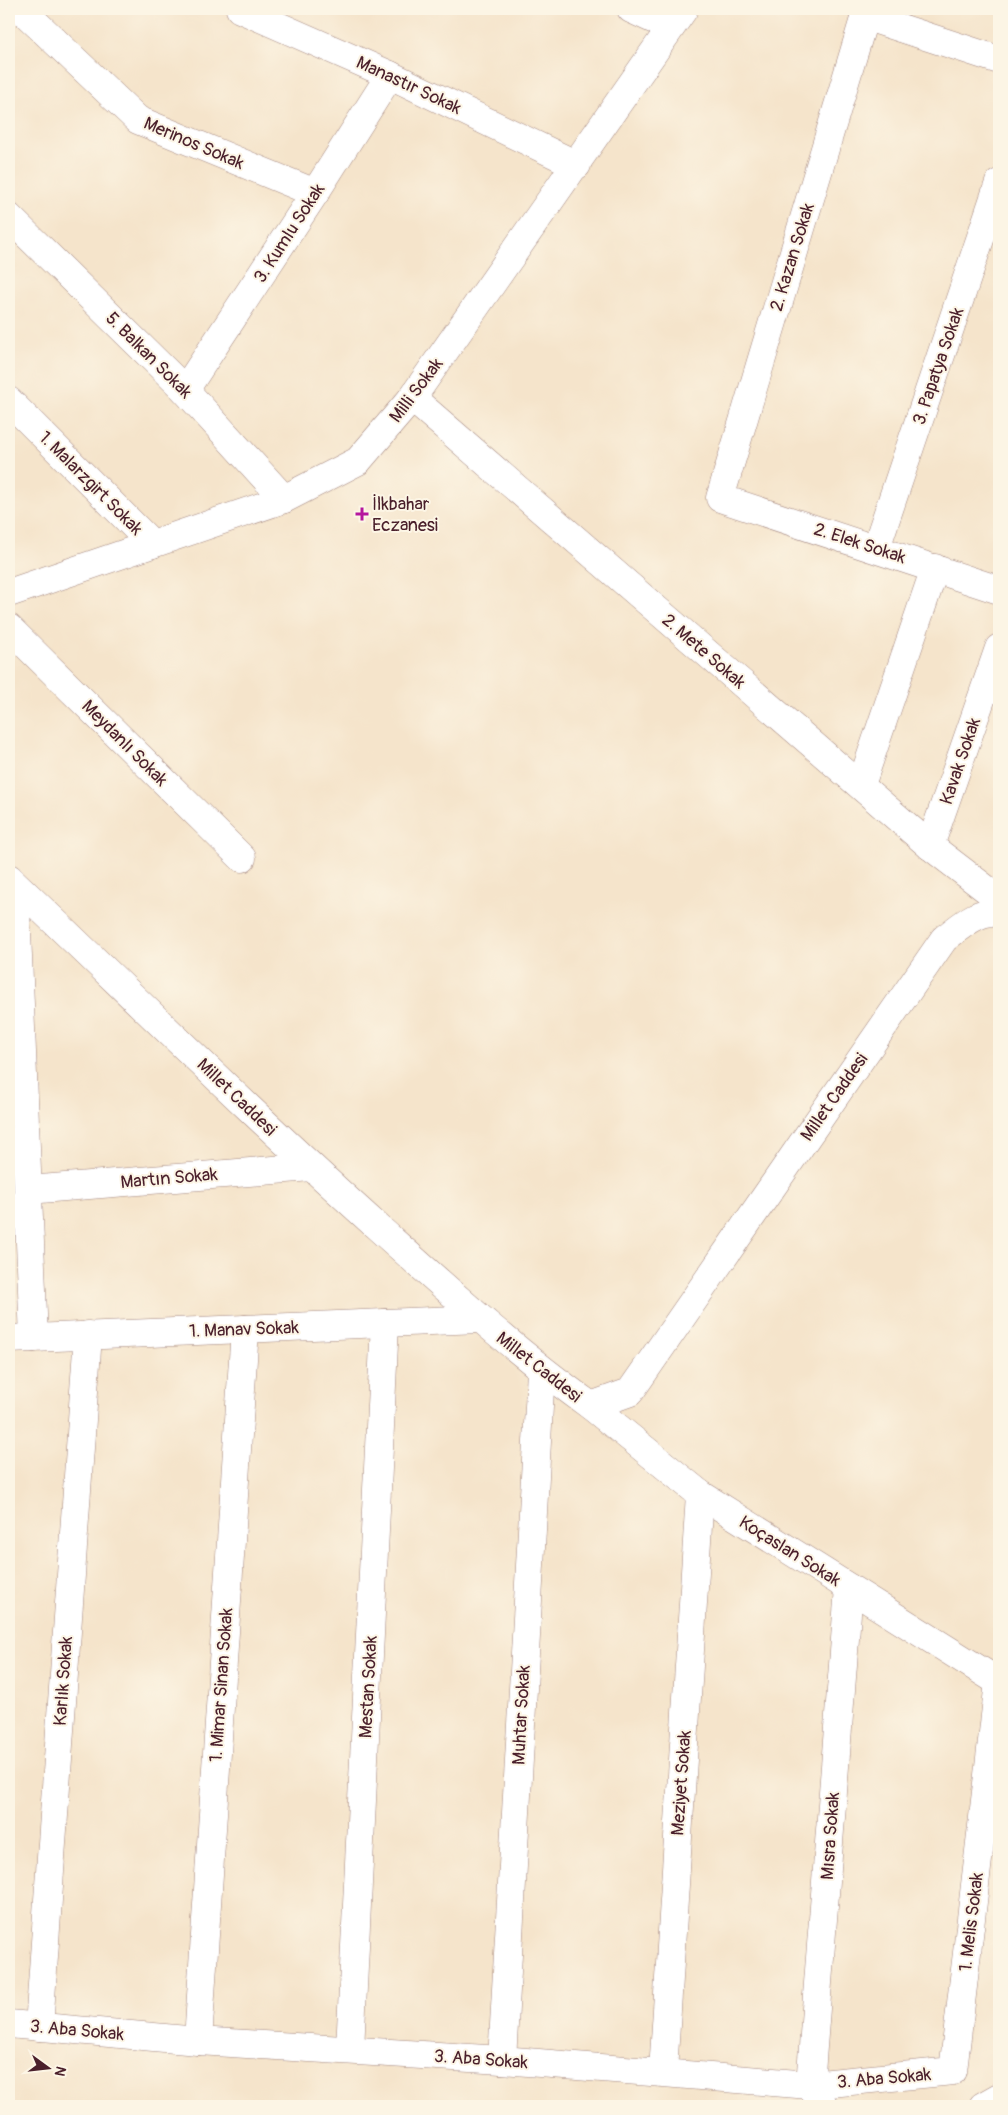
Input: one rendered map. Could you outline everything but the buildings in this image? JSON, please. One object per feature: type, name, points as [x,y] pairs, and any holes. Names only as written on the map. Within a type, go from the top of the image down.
[{"type":"street","name":"Merinos Sokak","points":[[21,9],[138,120],[315,193]]},
{"type":"street","name":"Manastır Sokak","points":[[240,9],[390,75],[577,165]]},
{"type":"street","points":[[632,9],[677,18]]},
{"type":"street","points":[[866,13],[999,60]]},
{"type":"street","name":"2. Kazan Sokak","points":[[720,498],[866,13]]},
{"type":"street","name":"Milli Sokak","points":[[9,593],[284,499],[358,461],[412,398],[577,165],[677,18]]},
{"type":"street","name":"3. Kumlu Sokak","points":[[186,390],[390,75]]},
{"type":"street","name":"3. Papatya Sokak","points":[[876,548],[999,183]]},
{"type":"street","name":"5. Balkan Sokak","points":[[9,217],[186,390],[284,499]]},
{"type":"street","name":"2. Mete Sokak","points":[[412,398],[930,846],[999,899]]},
{"type":"street","name":"1. Malarzgirt Sokak","points":[[9,401],[152,544]]},
{"type":"street","name":"2. Elek Sokak","points":[[720,498],[999,590]]},
{"type":"street","points":[[860,785],[935,568]]},
{"type":"street","name":"Meydanlı Sokak","points":[[9,628],[242,858]]},
{"type":"street","name":"Kavak Sokak","points":[[930,846],[999,648]]},
{"type":"street","points":[[12,882],[28,1190],[22,1338]]},
{"type":"street","name":"Millet Caddesi","points":[[12,882],[311,1167],[478,1319],[541,1371],[591,1406],[630,1392],[944,939],[972,918],[995,912],[999,913]]},
{"type":"street","name":"Martın Sokak","points":[[28,1190],[311,1167]]},
{"type":"street","name":"1. Manav Sokak","points":[[22,1338],[478,1319]]},
{"type":"street","name":"Mestan Sokak","points":[[350,2050],[385,1323]]},
{"type":"street","name":"1. Mimar Sinan Sokak","points":[[198,2041],[245,1329]]},
{"type":"street","name":"Karlık Sokak","points":[[39,2027],[88,1335]]},
{"type":"street","name":"Muhtar Sokak","points":[[502,2060],[541,1371]]},
{"type":"street","name":"Koçaslan Sokak","points":[[591,1406],[700,1494],[999,1682]]},
{"type":"street","name":"Meziyet Sokak","points":[[663,2072],[700,1494]]},
{"type":"street","name":"Mısra Sokak","points":[[817,2096],[849,1588]]},
{"type":"street","name":"1. Melis Sokak","points":[[953,2072],[999,1682]]},
{"type":"street","name":"3. Aba Sokak","points":[[9,2024],[198,2041],[663,2072],[817,2096],[953,2072]]},
{"type":"street","points":[[983,2106],[999,2097]]},
{"type":"place","name":"İlkbahar Eczanesi","points":[[362,514]]}]
